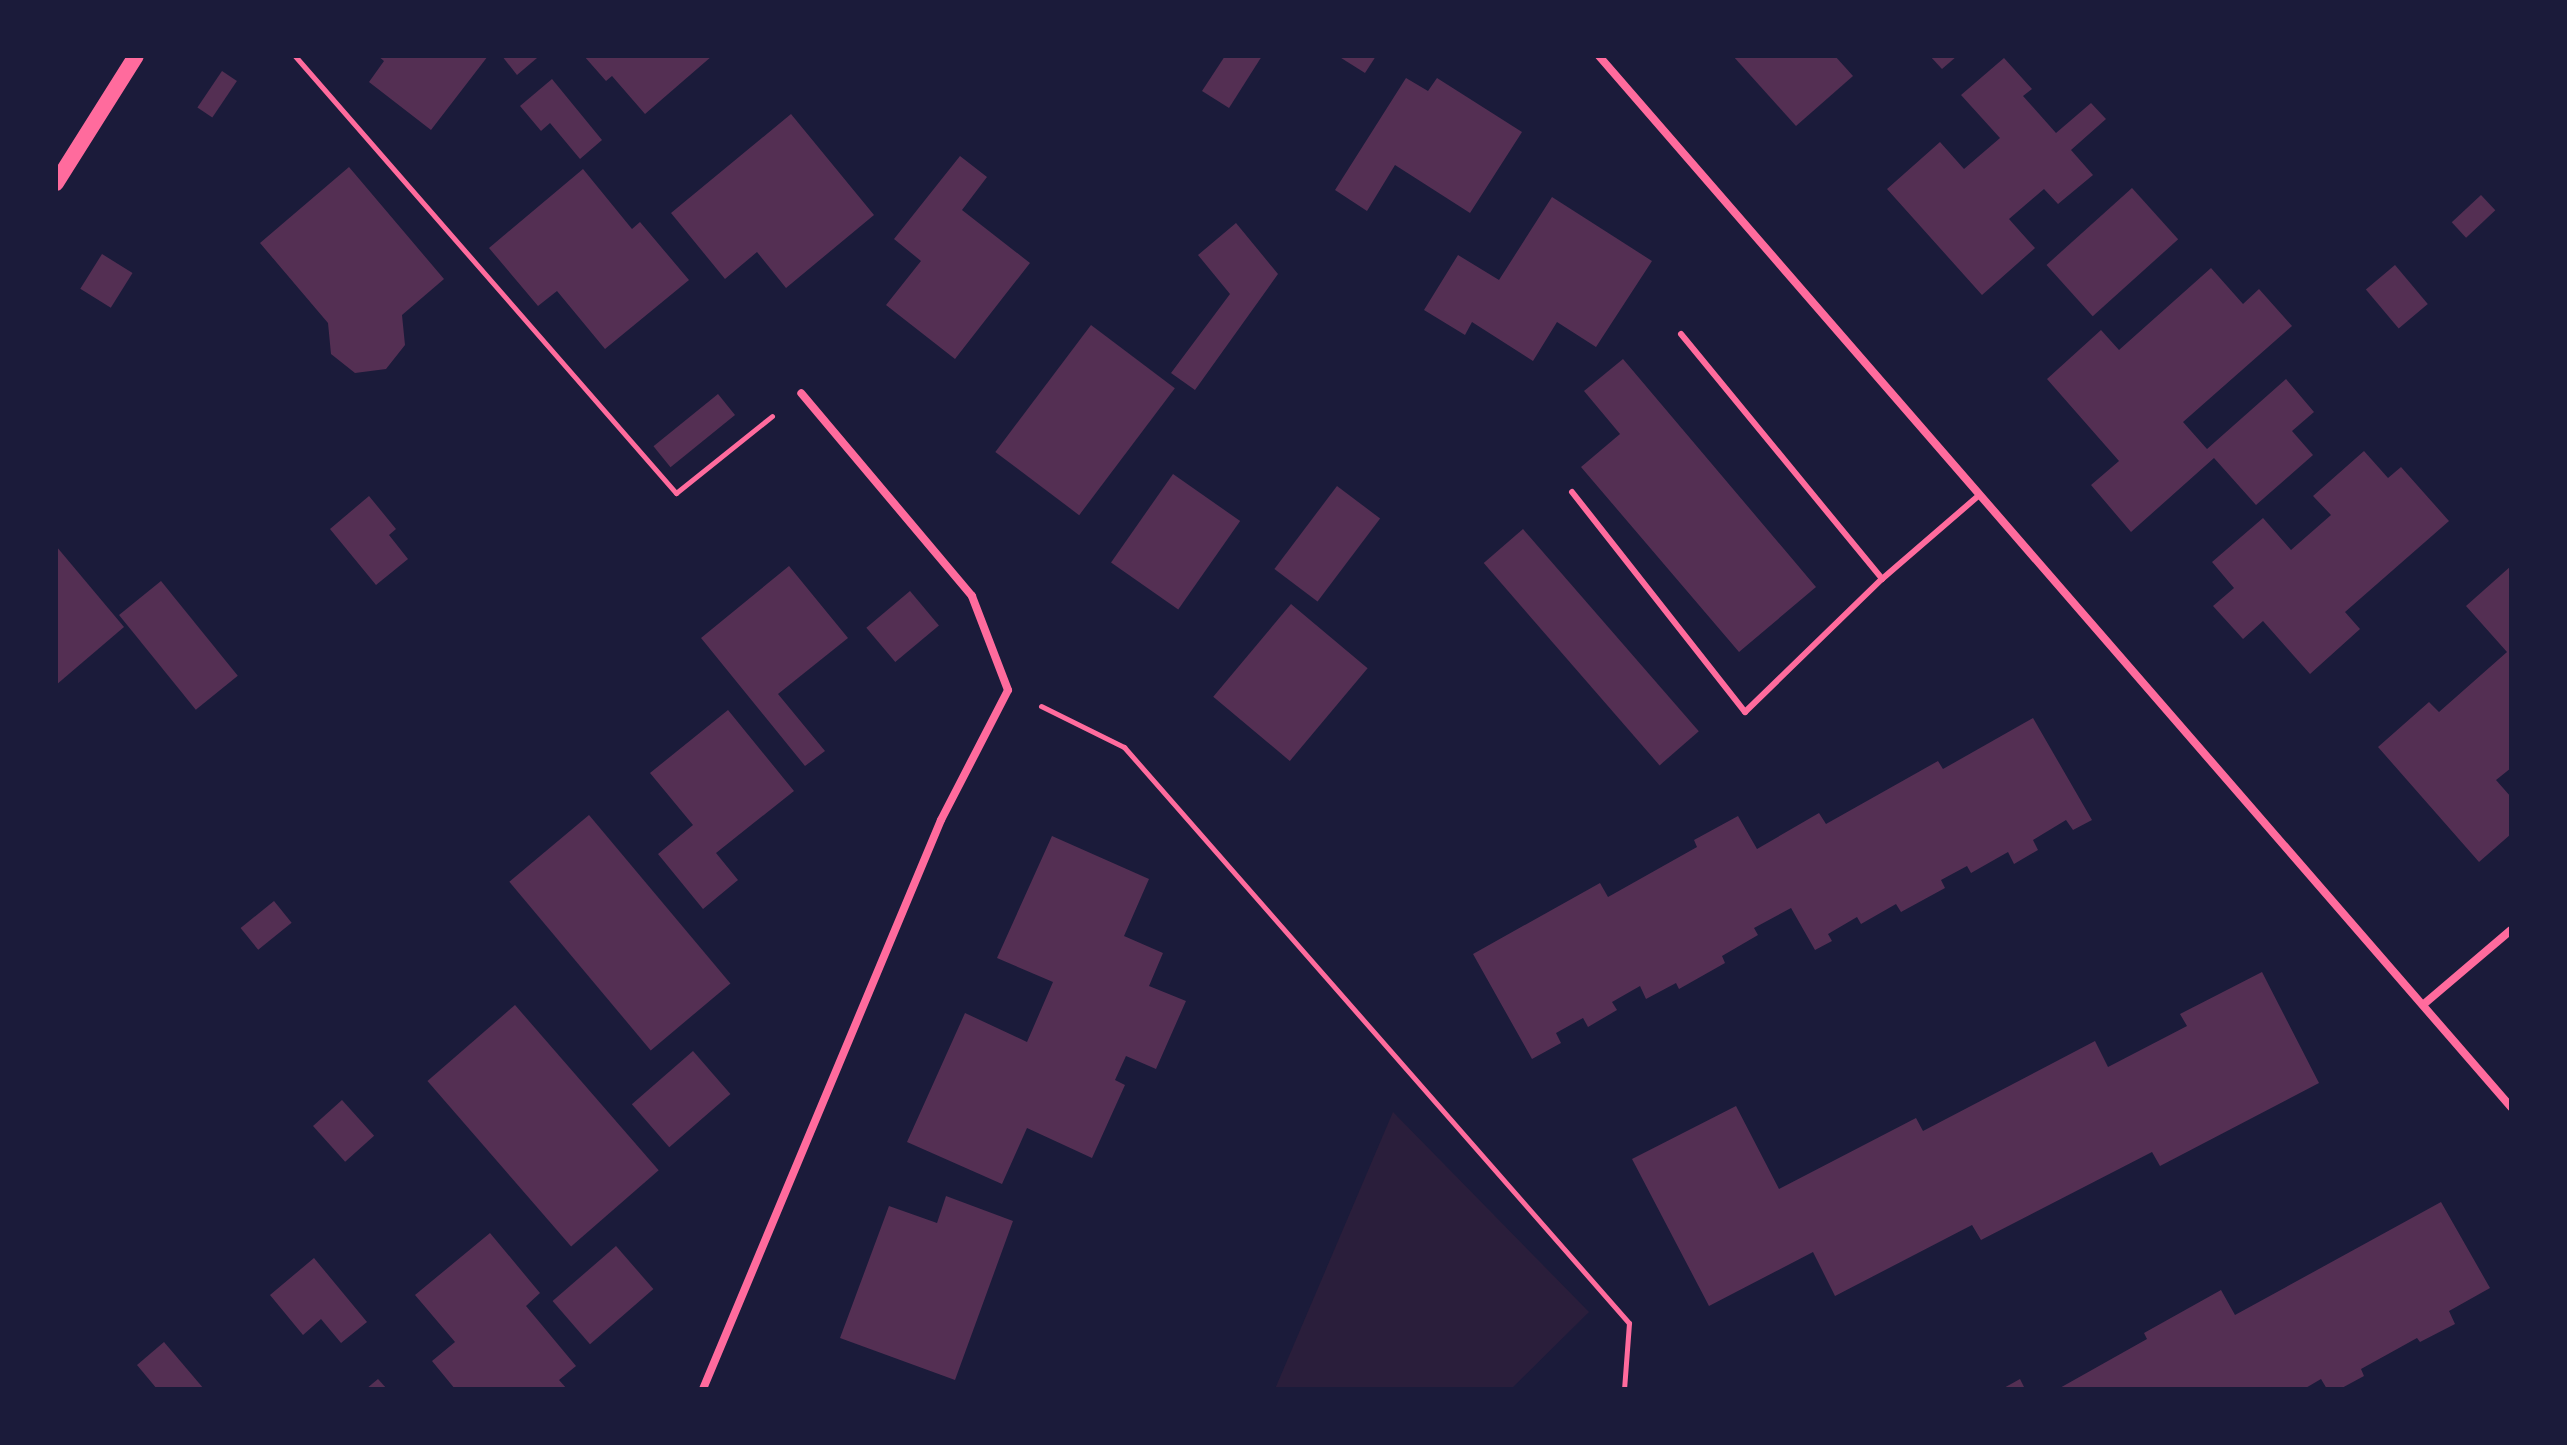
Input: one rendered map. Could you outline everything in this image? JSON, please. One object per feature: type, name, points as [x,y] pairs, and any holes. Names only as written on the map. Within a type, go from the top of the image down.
[{"type":"main road","points":[[56,183],[136,56]]},
{"type":"street","points":[[1599,56],[2511,1107]]},
{"type":"street","points":[[703,1389],[941,820],[1008,690],[972,596],[801,393]]},
{"type":"street","points":[[2424,1004],[2511,930]]},
{"type":"lane","points":[[1681,334],[1882,579]]},
{"type":"lane","points":[[1572,492],[1745,712],[1882,579],[1978,496]]},
{"type":"path","points":[[295,56],[676,493],[801,393]]},
{"type":"path","points":[[1008,690],[1124,747],[1629,1323],[1624,1389]]},
{"type":"shaded area","points":[[1393,1112],[1589,1312],[1511,1389],[1275,1389]]},
{"type":"building","points":[[378,56],[488,56],[431,130],[369,82],[384,61]]},
{"type":"building","points":[[502,56],[535,56],[537,58],[517,75]]},
{"type":"building","points":[[584,56],[712,56],[645,114],[612,76],[606,81]]},
{"type":"building","points":[[1225,56],[1262,56],[1229,108],[1202,91]]},
{"type":"building","points":[[1338,56],[1376,56],[1365,73]]},
{"type":"building","points":[[1733,56],[1835,56],[1853,76],[1796,126]]},
{"type":"building","points":[[1930,56],[1957,56],[1942,69]]},
{"type":"building","points":[[2004,58],[2032,89],[2023,96],[2056,133],[2091,103],[2106,119],[2071,150],[2093,175],[2058,204],[2044,189],[2009,219],[2035,248],[1982,295],[1887,189],[1940,142],[1964,169],[2000,138],[1961,95]]},
{"type":"building","points":[[222,71],[237,81],[212,118],[197,107]]},
{"type":"building","points":[[1406,78],[1428,91],[1437,78],[1522,132],[1470,213],[1395,165],[1367,211],[1335,190]]},
{"type":"building","points":[[552,79],[602,140],[580,159],[550,123],[541,131],[520,106]]},
{"type":"building","points":[[791,114],[874,215],[786,288],[757,252],[725,279],[671,213]]},
{"type":"building","points":[[960,156],[987,177],[962,210],[1030,263],[955,359],[886,305],[921,261],[894,239]]},
{"type":"building","points":[[349,167],[444,279],[402,315],[405,345],[386,369],[355,373],[331,354],[328,323],[260,243]]},
{"type":"building","points":[[583,169],[632,229],[640,222],[689,280],[605,349],[557,291],[538,306],[489,248]]},
{"type":"building","points":[[2132,188],[2178,239],[2093,316],[2047,265]]},
{"type":"building","points":[[2481,195],[2495,210],[2466,238],[2452,222]]},
{"type":"building","points":[[1552,197],[1652,261],[1596,347],[1557,322],[1533,361],[1472,322],[1465,335],[1424,310],[1458,255],[1499,280]]},
{"type":"building","points":[[1236,223],[1278,274],[1195,390],[1171,373],[1230,294],[1198,255]]},
{"type":"building","points":[[102,254],[133,273],[111,308],[80,289]]},
{"type":"building","points":[[2395,265],[2428,304],[2399,328],[2366,289]]},
{"type":"building","points":[[2211,268],[2243,304],[2259,289],[2292,326],[2183,422],[2207,449],[2286,379],[2314,412],[2292,431],[2313,455],[2256,505],[2214,458],[2131,532],[2091,485],[2119,461],[2047,379],[2101,330],[2119,350]]},
{"type":"building","points":[[1091,325],[1175,388],[1079,515],[995,452]]},
{"type":"building","points":[[1623,359],[1816,587],[1739,652],[1581,467],[1620,434],[1584,391]]},
{"type":"building","points":[[718,394],[735,415],[670,467],[653,446]]},
{"type":"building","points":[[2364,451],[2388,478],[2401,467],[2449,521],[2345,612],[2360,629],[2310,674],[2263,621],[2243,639],[2213,606],[2234,588],[2212,562],[2263,518],[2291,550],[2331,515],[2313,496]]},
{"type":"building","points":[[1173,474],[1240,521],[1178,610],[1111,562]]},
{"type":"building","points":[[1337,486],[1380,518],[1318,602],[1274,569]]},
{"type":"building","points":[[369,496],[396,529],[389,535],[408,559],[376,585],[330,529]]},
{"type":"building","points":[[1523,529],[1699,731],[1660,765],[1484,563]]},
{"type":"building","points":[[56,546],[124,627],[56,685]]},
{"type":"building","points":[[789,566],[848,638],[778,694],[825,751],[805,766],[701,638]]},
{"type":"building","points":[[2511,566],[2511,768],[2496,780],[2511,797],[2511,834],[2479,862],[2378,747],[2429,702],[2439,712],[2507,652],[2466,606]]},
{"type":"building","points":[[161,581],[238,676],[196,710],[119,615]]},
{"type":"building","points":[[910,591],[939,625],[895,662],[866,628]]},
{"type":"building","points":[[1291,604],[1368,668],[1290,761],[1213,697]]},
{"type":"building","points":[[728,710],[794,791],[716,853],[738,880],[703,909],[658,854],[693,825],[650,773]]},
{"type":"building","points":[[2033,718],[2092,820],[2073,830],[2066,820],[2033,840],[2038,850],[2014,864],[2008,852],[1971,873],[1967,866],[1941,880],[1945,888],[1901,912],[1896,904],[1861,924],[1857,917],[1828,934],[1832,941],[1815,950],[1791,908],[1754,928],[1758,935],[1722,956],[1725,963],[1679,989],[1676,983],[1646,999],[1640,986],[1612,1002],[1617,1010],[1588,1027],[1583,1018],[1556,1033],[1561,1043],[1532,1059],[1473,954],[1600,883],[1608,897],[1697,847],[1694,840],[1738,816],[1757,849],[1819,813],[1826,824],[1938,761],[1943,769]]},
{"type":"building","points":[[589,815],[730,984],[651,1050],[509,882]]},
{"type":"building","points":[[1052,836],[1149,879],[1124,936],[1163,953],[1149,986],[1186,1001],[1156,1069],[1126,1056],[1115,1080],[1125,1085],[1092,1158],[1027,1128],[1002,1184],[907,1142],[965,1013],[1027,1042],[1053,982],[997,958]]},
{"type":"building","points":[[274,901],[292,923],[258,950],[241,928]]},
{"type":"building","points":[[2262,972],[2319,1083],[2160,1166],[2152,1152],[1981,1240],[1972,1225],[1835,1296],[1813,1252],[1709,1306],[1632,1159],[1736,1106],[1779,1189],[1916,1118],[1923,1131],[2095,1041],[2108,1067],[2187,1026],[2180,1014]]},
{"type":"building","points":[[515,1005],[659,1170],[571,1246],[427,1081]]},
{"type":"building","points":[[693,1051],[730,1094],[669,1147],[632,1104]]},
{"type":"building","points":[[342,1100],[374,1136],[345,1162],[313,1126]]},
{"type":"building","points":[[946,1196],[1013,1221],[955,1380],[840,1338],[889,1206],[937,1223]]},
{"type":"building","points":[[2441,1202],[2490,1288],[2449,1311],[2455,1324],[2420,1342],[2417,1338],[2361,1369],[2364,1376],[2340,1389],[2327,1389],[2321,1379],[2304,1389],[2058,1389],[2147,1339],[2144,1333],[2221,1290],[2235,1315]]},
{"type":"building","points":[[490,1233],[540,1293],[526,1306],[576,1366],[559,1380],[567,1389],[455,1389],[432,1361],[455,1342],[415,1295]]},
{"type":"building","points":[[616,1246],[653,1289],[590,1344],[553,1301]]},
{"type":"building","points":[[314,1258],[367,1322],[341,1343],[321,1319],[303,1335],[270,1295]]},
{"type":"building","points":[[164,1342],[204,1389],[157,1389],[137,1365]]},
{"type":"building","points":[[378,1379],[387,1389],[366,1389]]},
{"type":"building","points":[[2020,1379],[2025,1389],[2002,1389]]}]
